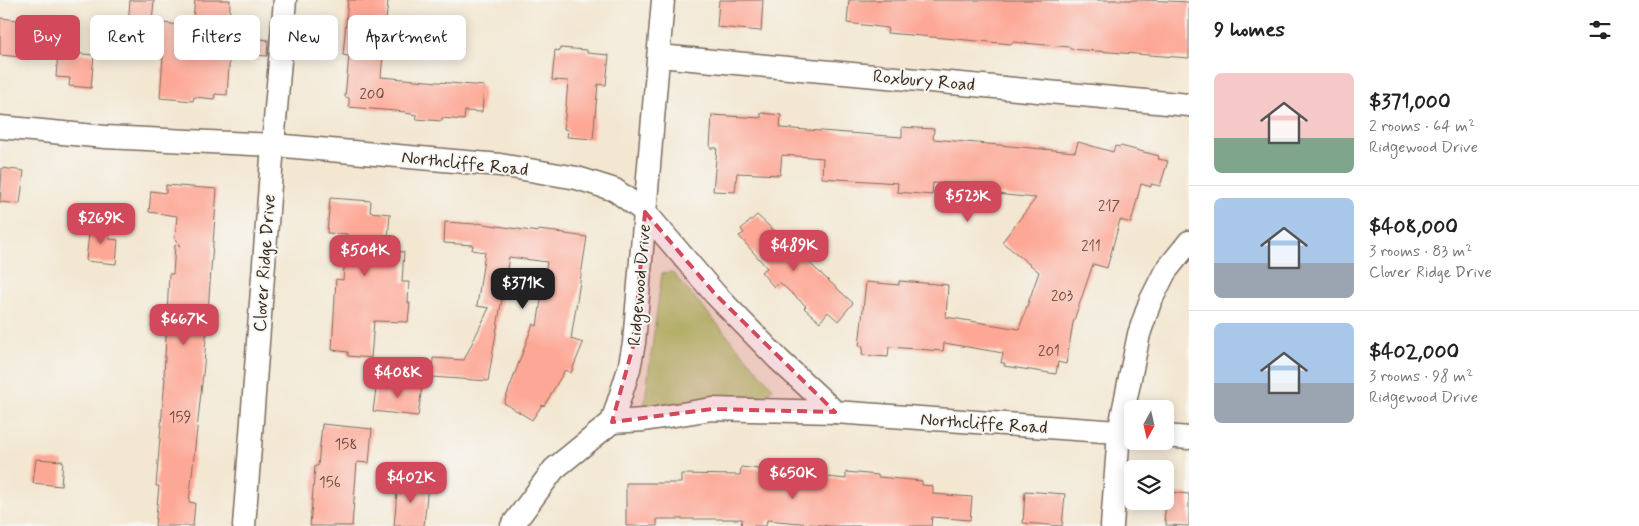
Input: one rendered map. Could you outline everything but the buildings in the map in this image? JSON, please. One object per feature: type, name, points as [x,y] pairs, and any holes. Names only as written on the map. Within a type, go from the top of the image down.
[{"type":"street","name":"Clover Ridge Drive","points":[[244,526],[272,146],[285,0]]},
{"type":"street","name":"Ridgewood Drive","points":[[612,422],[629,369],[634,343],[663,0]]},
{"type":"street","name":"Roxbury Road","points":[[659,56],[1189,105]]},
{"type":"street","name":"Northcliffe Road","points":[[0,127],[106,137],[272,146],[500,164],[576,178],[615,190],[646,212],[715,294],[778,359],[835,412]]},
{"type":"street","points":[[1130,400],[1139,334],[1150,302],[1166,272],[1189,242]]},
{"type":"street","name":"Northcliffe Road","points":[[612,422],[644,420],[712,409],[835,412],[1124,433]]},
{"type":"street","points":[[512,526],[554,470],[612,422]]},
{"type":"street","points":[[1174,437],[1189,438]]},
{"type":"street","points":[[1112,526],[1124,446]]},
{"type":"highlighted area","points":[[645,212],[715,294],[835,412],[712,409],[612,422],[634,343]]},
{"type":"green space","points":[[672,272],[773,388],[765,397],[644,407],[662,273]]}]
